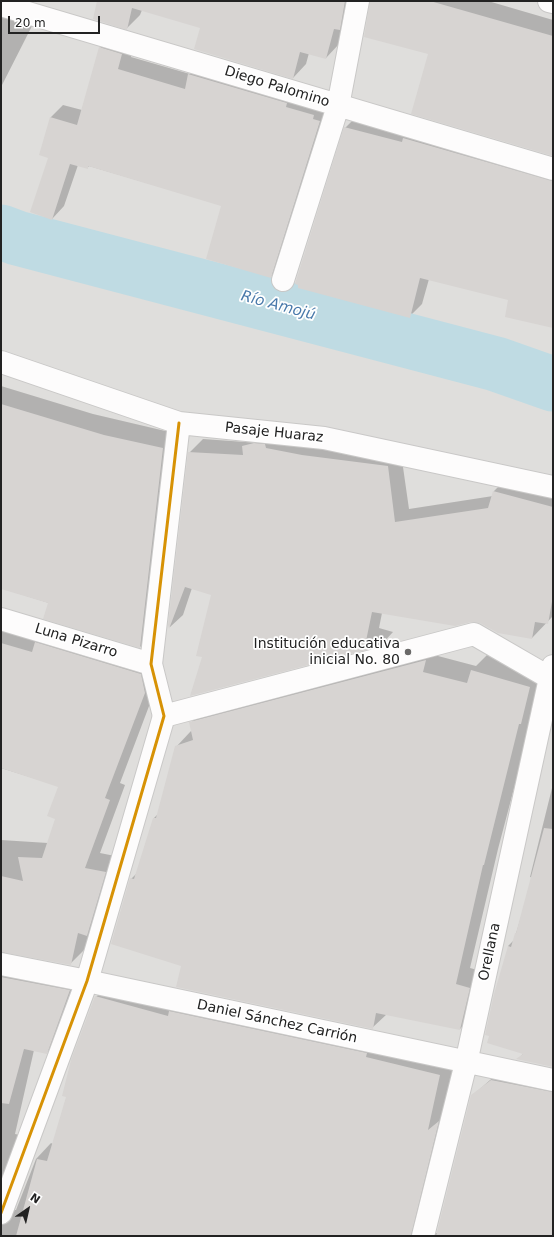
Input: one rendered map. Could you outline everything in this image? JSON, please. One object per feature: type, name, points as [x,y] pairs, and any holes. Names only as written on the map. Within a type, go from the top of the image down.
[{"type":"street","points":[[283,280],[338,106],[358,1]]},
{"type":"street","points":[[549,1],[553,2]]},
{"type":"street","name":"Diego Palomino","points":[[1,4],[553,170]]},
{"type":"street","name":"Pasaje Huaraz","points":[[1,362],[179,423],[324,438],[553,487]]},
{"type":"street","points":[[1,1213],[87,981],[164,716],[151,664],[179,423]]},
{"type":"street","name":"Luna Pizarro","points":[[1,619],[151,664]]},
{"type":"street","points":[[164,716],[474,634],[552,675]]},
{"type":"street","name":"Orellana","points":[[422,1236],[466,1063],[552,675]]},
{"type":"street","name":"Daniel Sánchez Carrión","points":[[1,964],[87,981],[466,1063],[553,1080]]},
{"type":"shaded area","points":[[1,1],[553,1],[553,1236],[1,1236]]},
{"type":"building","points":[[97,1],[345,1],[340,30],[334,29],[326,59],[300,52],[293,79],[194,49],[200,28],[132,8],[127,30],[93,19]]},
{"type":"building","points":[[370,1],[430,1],[553,36],[553,156],[411,114],[428,54],[364,37]]},
{"type":"building","points":[[99,47],[122,54],[118,69],[185,89],[188,74],[287,103],[286,107],[314,115],[313,119],[320,121],[271,278],[206,259],[221,206],[88,166],[88,169],[70,164],[52,220],[30,212],[48,158],[39,155],[50,117],[77,125]]},
{"type":"building","points":[[344,127],[402,142],[403,138],[553,181],[553,328],[505,317],[508,300],[420,278],[410,318],[298,288],[298,285],[295,284]]},
{"type":"building","points":[[1,404],[104,435],[163,448],[140,648],[43,619],[48,603],[1,589]]},
{"type":"building","points":[[254,443],[265,444],[266,448],[302,455],[388,466],[395,522],[488,508],[493,491],[553,507],[553,596],[548,624],[535,622],[532,639],[498,633],[480,623],[471,622],[455,626],[372,612],[366,641],[381,646],[190,696],[202,657],[196,656],[211,595],[185,587],[169,629],[168,625],[188,452],[243,455],[242,446]]},
{"type":"building","points":[[35,642],[141,674],[145,693],[105,798],[110,800],[85,868],[106,872],[87,936],[78,933],[71,965],[1,952],[1,876],[23,881],[18,857],[42,858],[55,819],[47,816],[58,787],[1,768],[1,643],[32,652]]},
{"type":"building","points":[[426,660],[423,672],[467,683],[471,670],[530,687],[483,865],[456,984],[470,988],[460,1030],[376,1013],[373,1029],[176,987],[181,966],[111,944],[130,878],[134,879],[153,818],[156,818],[175,746],[193,740],[189,722]]},
{"type":"building","points":[[544,828],[553,829],[553,1067],[516,1059],[523,1054],[487,1043],[489,1036],[485,1035],[494,994],[508,946],[511,947],[516,933]]},
{"type":"building","points":[[1,977],[70,990],[47,1054],[24,1049],[9,1104],[1,1103]]},
{"type":"building","points":[[95,996],[168,1016],[169,1011],[367,1053],[366,1057],[440,1075],[428,1130],[439,1121],[411,1236],[16,1236],[37,1159],[47,1161],[66,1097],[62,1096],[71,1060]]},
{"type":"building","points":[[491,1080],[553,1092],[553,1236],[436,1236],[471,1095]]},
{"type":"waterway","name":"Río Amojú","points":[[1,232],[17,238],[496,364],[553,384]]},
{"type":"transit line","points":[[1,1213],[87,981],[164,716],[151,664],[179,423]]},
{"type":"place","name":"Institución educativa inicial No. 80","points":[[408,652]]}]
